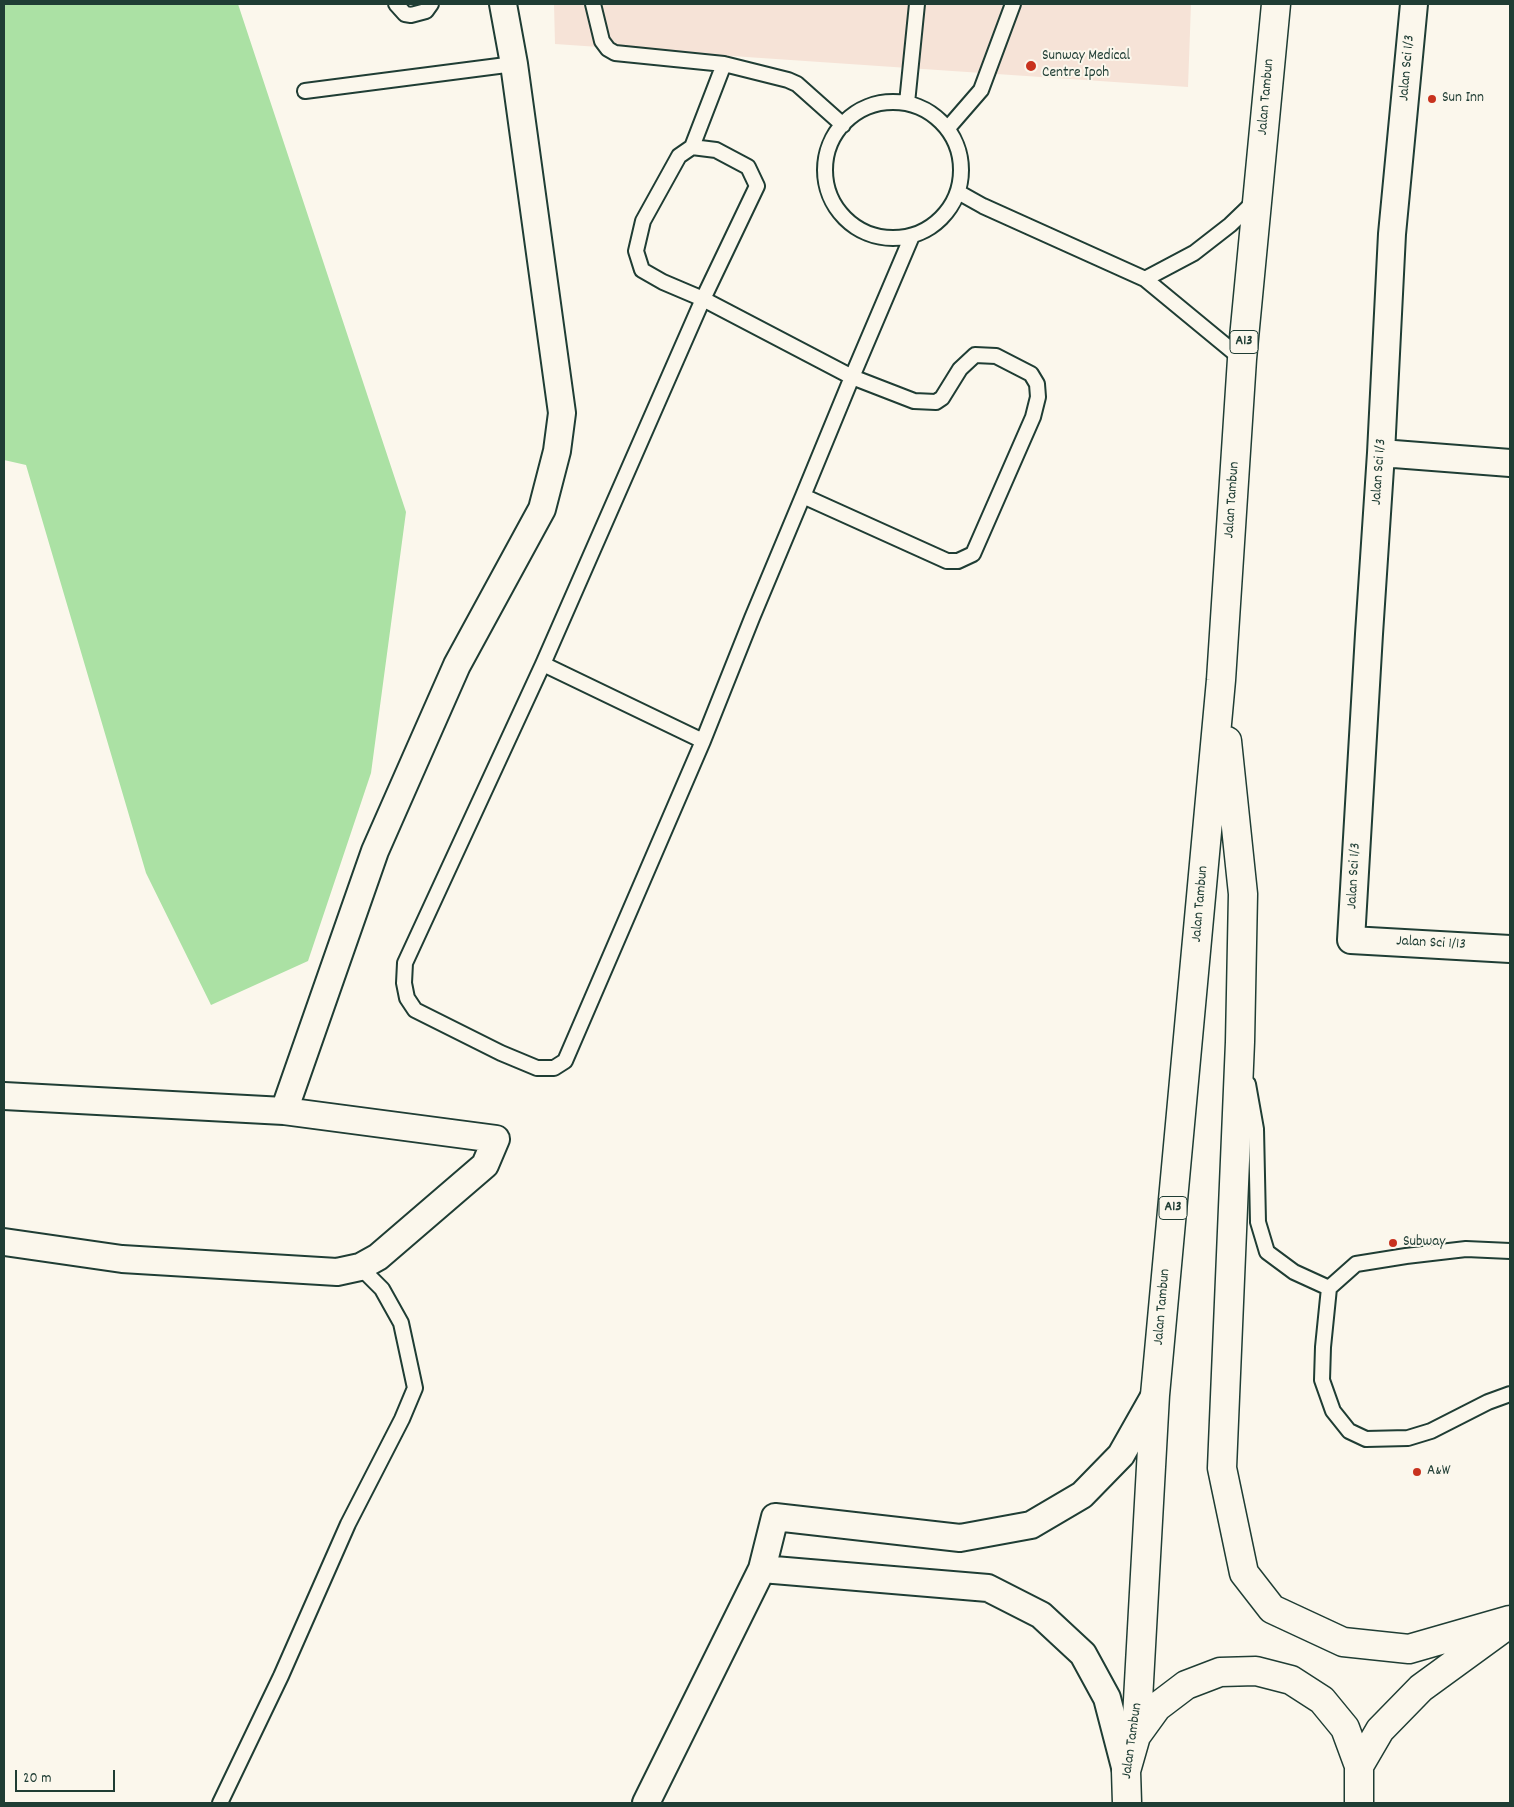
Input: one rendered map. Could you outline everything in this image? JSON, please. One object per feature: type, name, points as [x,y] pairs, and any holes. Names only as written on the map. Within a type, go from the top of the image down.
[{"type":"main road","name":"Jalan Tambun","points":[[1127,1803],[1126,1772],[1136,1736],[1155,1396],[1221,680],[1242,359],[1276,4]]},
{"type":"main road","points":[[1221,680],[1243,894],[1240,1042],[1222,1468],[1244,1573],[1272,1609],[1343,1642],[1409,1649],[1510,1621]]},
{"type":"main road","points":[[1359,1766],[1380,1730],[1421,1688],[1510,1621]]},
{"type":"main road","points":[[1136,1736],[1157,1706],[1186,1685],[1220,1672],[1256,1670],[1291,1680],[1322,1700],[1345,1728],[1359,1766],[1359,1803]]},
{"type":"street","points":[[284,1111],[375,851],[457,666],[542,509],[557,452],[562,413],[514,64],[502,4]]},
{"type":"street","name":"Jalan Sci 1/3","points":[[1351,940],[1381,453],[1392,234],[1414,4]]},
{"type":"street","points":[[1381,453],[1510,464]]},
{"type":"street","name":"Jalan Sci 1/13","points":[[1351,940],[1510,948]]},
{"type":"street","points":[[4,1096],[284,1111],[496,1139],[484,1165],[378,1257],[360,1267],[337,1272],[122,1259],[4,1242]]},
{"type":"street","points":[[646,1803],[762,1569],[775,1517],[960,1538],[1031,1525],[1082,1495],[1121,1455],[1155,1396]]},
{"type":"street","points":[[762,1569],[988,1588],[1041,1615],[1083,1654],[1107,1698],[1126,1772]]},
{"type":"lane","points":[[396,4],[405,14],[411,16],[426,11],[432,4]]},
{"type":"lane","points":[[593,4],[602,41],[608,49],[615,53],[724,64],[788,80],[797,84],[843,125]]},
{"type":"lane","points":[[907,103],[917,4]]},
{"type":"lane","points":[[948,128],[981,90],[1012,4]]},
{"type":"lane","points":[[305,91],[514,64]]},
{"type":"lane","points":[[724,64],[692,147],[679,156],[643,221],[636,251],[642,270],[852,377],[914,401],[936,402],[942,398],[960,369],[975,355],[996,356],[1031,374],[1037,384],[1038,397],[1033,416],[973,554],[958,561],[946,561],[802,496]]},
{"type":"lane","points":[[891,101],[923,108],[937,117],[948,128],[957,143],[962,176],[958,192],[951,207],[941,219],[927,229],[912,236],[896,238],[879,237],[863,231],[850,223],[838,211],[830,197],[825,180],[824,164],[828,148],[835,133],[843,125],[859,111],[874,104],[891,101]]},
{"type":"lane","points":[[692,147],[716,150],[748,167],[757,186],[702,299],[543,664],[405,963],[404,983],[407,998],[415,1010],[501,1053],[537,1068],[554,1068],[565,1060],[703,741],[802,496],[912,236]]},
{"type":"lane","points":[[958,192],[983,206],[1145,279],[1242,359]]},
{"type":"lane","points":[[1145,279],[1194,253],[1230,225],[1257,199]]},
{"type":"lane","points":[[543,664],[703,741]]},
{"type":"lane","points":[[1240,1042],[1256,1128],[1258,1222],[1267,1252],[1294,1272],[1329,1288]]},
{"type":"lane","points":[[1510,1251],[1466,1249],[1356,1264],[1329,1288],[1323,1347],[1322,1380],[1333,1411],[1349,1431],[1366,1439],[1408,1438],[1431,1431],[1488,1402],[1510,1394]]},
{"type":"lane","points":[[220,1803],[281,1676],[348,1524],[402,1419],[415,1388],[401,1323],[382,1289],[360,1267]]},
{"type":"shaded area","name":"Sunway Medical Centre Ipoh","points":[[554,4],[1191,4],[1188,87],[555,44]]},
{"type":"green space","points":[[4,4],[238,4],[406,512],[371,773],[308,961],[211,1005],[146,873],[26,465],[4,460]]},
{"type":"place","name":"Sunway Medical Centre Ipoh","points":[[1031,66]]},
{"type":"place","name":"Sun Inn","points":[[1432,99]]},
{"type":"place","name":"Subway","points":[[1393,1243]]},
{"type":"place","name":"A&W","points":[[1417,1472]]}]
